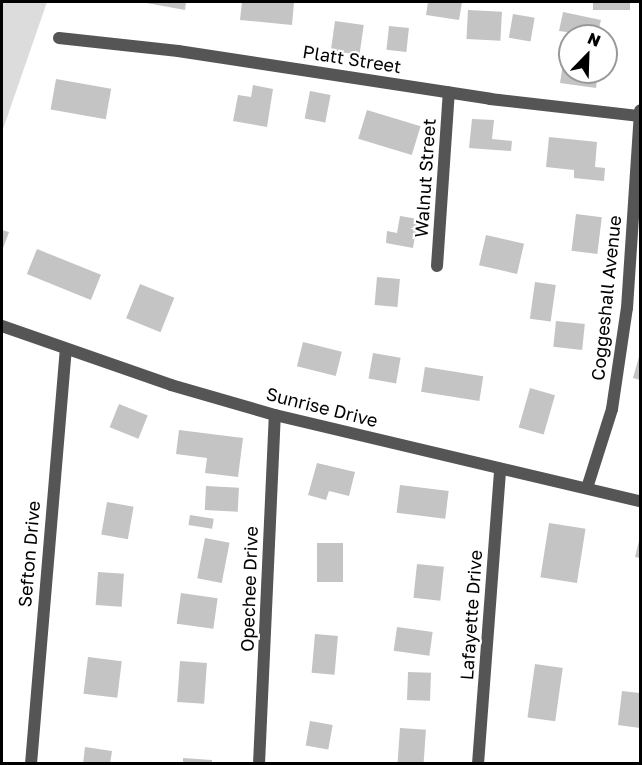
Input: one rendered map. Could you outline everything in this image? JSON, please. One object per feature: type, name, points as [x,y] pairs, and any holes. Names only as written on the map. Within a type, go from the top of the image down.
[{"type":"street","name":"Platt Street","points":[[59,38],[178,51],[449,92],[640,115]]},
{"type":"street","name":"Walnut Street","points":[[437,266],[449,92]]},
{"type":"street","name":"Coggeshall Avenue","points":[[587,488],[612,409],[627,308],[640,109]]},
{"type":"street","points":[[627,308],[640,310]]},
{"type":"street","name":"Sunrise Drive","points":[[2,326],[66,349],[275,415],[500,470],[640,501]]},
{"type":"street","name":"Sefton Drive","points":[[31,764],[66,349]]},
{"type":"street","name":"Opechee Drive","points":[[259,764],[275,415]]},
{"type":"street","name":"Lafayette Drive","points":[[478,764],[500,470]]},
{"type":"shaded area","points":[[2,2],[47,2],[2,132]]},
{"type":"building","points":[[141,2],[186,2],[185,10]]},
{"type":"building","points":[[242,2],[294,2],[292,25],[240,20]]},
{"type":"building","points":[[428,2],[462,2],[459,20],[426,15]]},
{"type":"building","points":[[593,2],[630,2],[630,10],[593,10]]},
{"type":"building","points":[[468,10],[502,12],[500,41],[466,39]]},
{"type":"building","points":[[563,12],[601,20],[600,24],[560,24]]},
{"type":"building","points":[[513,14],[535,18],[530,41],[509,38]]},
{"type":"building","points":[[335,21],[364,25],[360,55],[331,51]]},
{"type":"building","points":[[389,26],[409,28],[406,52],[386,50]]},
{"type":"building","points":[[56,79],[111,89],[106,119],[51,110]]},
{"type":"building","points":[[567,84],[596,84],[596,88]]},
{"type":"building","points":[[253,85],[273,89],[267,127],[233,121],[238,95],[251,97]]},
{"type":"building","points":[[310,91],[331,95],[325,122],[305,118]]},
{"type":"building","points":[[367,110],[421,126],[412,155],[358,139]]},
{"type":"building","points":[[472,119],[494,120],[492,139],[512,141],[511,151],[469,148]]},
{"type":"building","points":[[549,137],[597,142],[595,167],[605,168],[604,181],[574,178],[574,170],[546,167]]},
{"type":"building","points":[[576,214],[602,217],[597,254],[571,251]]},
{"type":"building","points":[[400,216],[418,219],[413,248],[386,243],[387,231],[397,233]]},
{"type":"building","points":[[2,230],[9,232],[2,251]]},
{"type":"building","points":[[486,235],[524,244],[517,274],[479,265]]},
{"type":"building","points":[[37,249],[101,275],[91,300],[27,274]]},
{"type":"building","points":[[377,277],[400,279],[397,307],[375,305]]},
{"type":"building","points":[[535,282],[556,285],[551,322],[530,319]]},
{"type":"building","points":[[140,284],[174,298],[160,332],[126,318]]},
{"type":"building","points":[[556,321],[585,324],[582,350],[553,347]]},
{"type":"building","points":[[303,342],[342,352],[336,376],[297,366]]},
{"type":"building","points":[[373,353],[401,358],[396,383],[368,379]]},
{"type":"building","points":[[640,353],[640,380],[633,378]]},
{"type":"building","points":[[425,367],[483,376],[479,401],[421,392]]},
{"type":"building","points":[[530,388],[555,395],[544,435],[519,427]]},
{"type":"building","points":[[119,404],[148,416],[138,439],[110,427]]},
{"type":"building","points":[[179,430],[243,438],[238,477],[205,473],[207,458],[176,454]]},
{"type":"building","points":[[317,463],[355,472],[349,496],[329,491],[326,500],[308,495]]},
{"type":"building","points":[[400,485],[449,491],[445,519],[397,513]]},
{"type":"building","points":[[206,486],[239,488],[238,512],[205,510]]},
{"type":"building","points":[[107,502],[134,507],[128,539],[101,534]]},
{"type":"building","points":[[190,515],[214,519],[212,529],[188,525]]},
{"type":"building","points":[[549,523],[586,529],[577,583],[540,577]]},
{"type":"building","points":[[640,537],[640,558],[635,557]]},
{"type":"building","points":[[205,538],[230,543],[222,583],[197,578]]},
{"type":"building","points":[[317,543],[343,543],[343,582],[317,582]]},
{"type":"building","points":[[417,564],[444,567],[440,601],[413,598]]},
{"type":"building","points":[[98,572],[124,574],[122,607],[96,605]]},
{"type":"building","points":[[181,593],[218,598],[213,629],[177,624]]},
{"type":"building","points":[[397,627],[433,632],[429,656],[394,651]]},
{"type":"building","points":[[315,634],[338,636],[335,675],[312,673]]},
{"type":"building","points":[[88,657],[122,661],[117,698],[83,694]]},
{"type":"building","points":[[180,661],[207,663],[204,704],[177,702]]},
{"type":"building","points":[[535,664],[563,668],[555,721],[527,717]]},
{"type":"building","points":[[408,672],[431,673],[430,701],[407,700]]},
{"type":"building","points":[[622,691],[640,693],[640,728],[618,725]]},
{"type":"building","points":[[310,721],[333,725],[328,750],[306,746]]},
{"type":"building","points":[[400,728],[426,730],[424,764],[397,764]]},
{"type":"building","points":[[85,747],[112,751],[110,764],[83,764]]},
{"type":"building","points":[[183,758],[212,760],[212,764],[183,764]]}]
